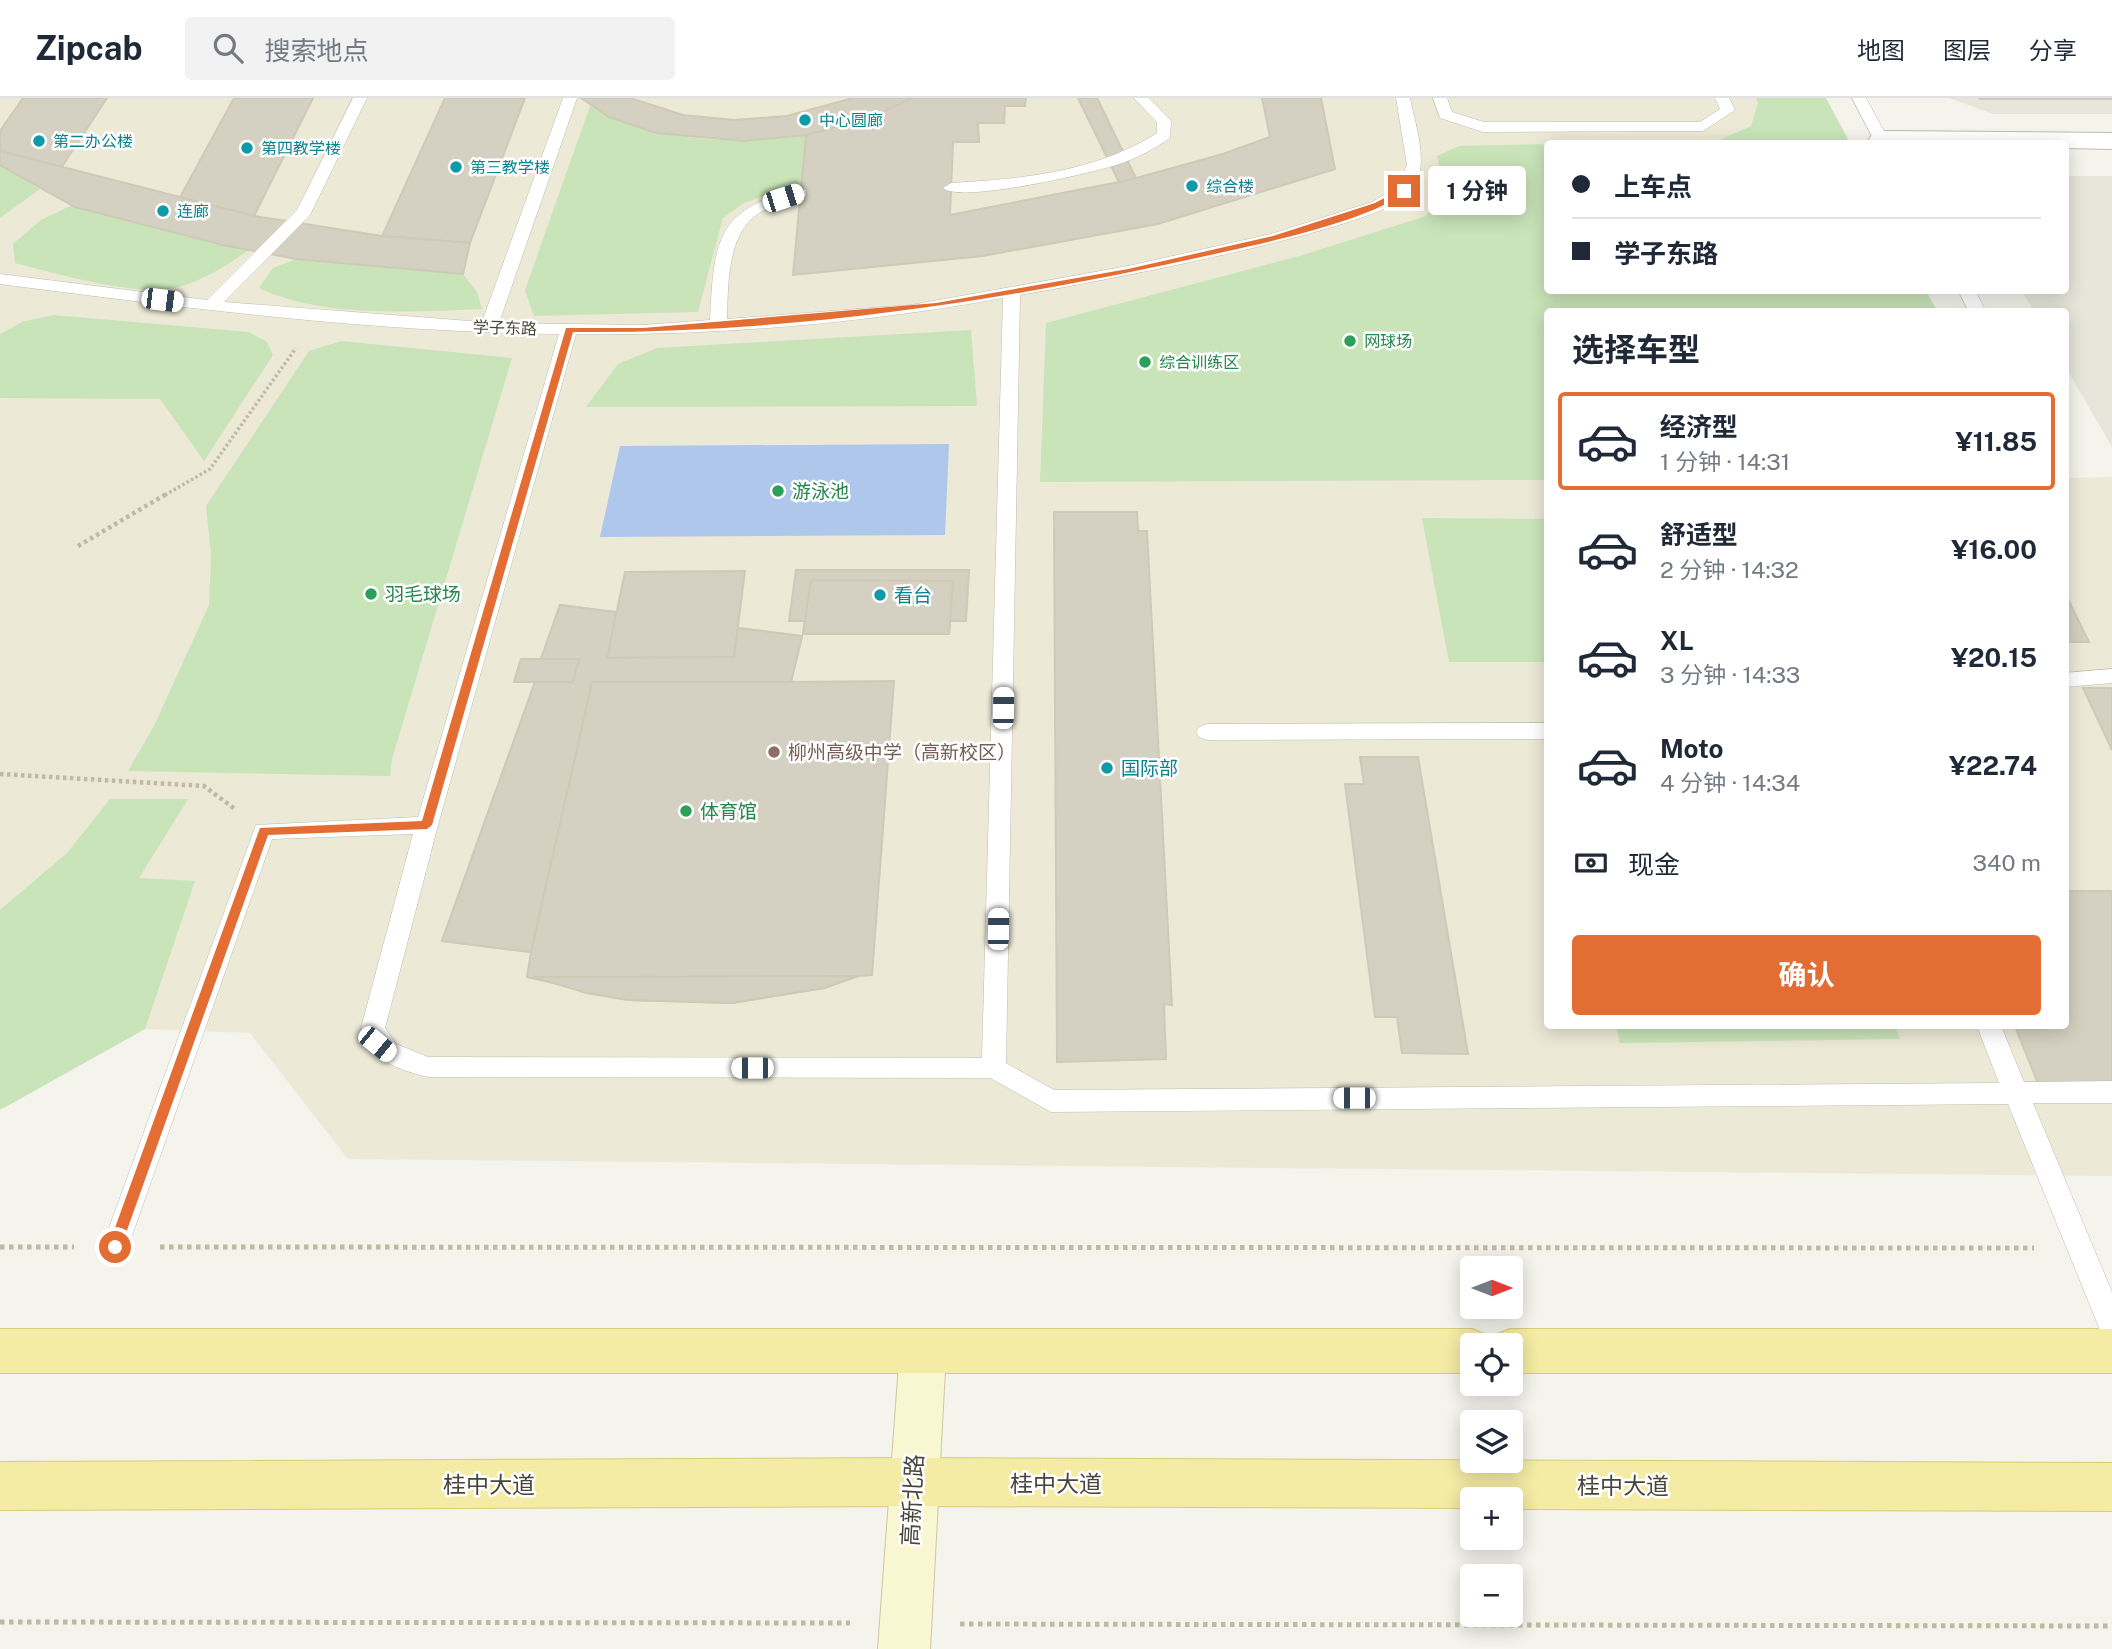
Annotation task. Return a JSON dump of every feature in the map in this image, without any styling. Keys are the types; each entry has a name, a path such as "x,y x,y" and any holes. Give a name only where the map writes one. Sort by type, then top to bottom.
{"main road":[{"path":"0,1351 1460,1351"},
{"path":"1523,1351 2112,1351"},
{"name":"桂中大道","path":"0,1486 913,1482 2112,1488"}],"street":[{"path":"2069,141 2112,141"},
{"name":"高新北路","path":"905,1636 923,1351"}],"lane":[{"path":"211,306 304,212 360,98"},
{"path":"489,328 570,98"},
{"path":"951,188 1022,183 1079,170 1146,149 1165,135 1164,121 1141,98"},
{"path":"1404,98 1429,127 1703,126 1728,110 1722,98"},
{"path":"1429,127 1440,98"},
{"path":"1858,98 1882,140"},
{"name":"学子东路","path":"0,279 320,317 489,328 643,330 911,310 1128,271 1275,238 1378,205 1404,191 1429,127"},
{"path":"718,325 725,255 736,223 752,209 800,193"},
{"path":"994,1068 1012,293"},
{"path":"569,330 427,825 373,1028 377,1044 396,1059 428,1067 994,1068 1051,1101 2112,1092"},
{"path":"2069,680 2112,676"},
{"path":"1208,732 1544,732"},
{"path":"115,1247 264,831 427,825"},
{"path":"1990,1029 2112,1325"}],"path":[{"path":"78,546 210,469 320,317"},
{"path":"0,774 204,786 264,831"},
{"path":"0,1247 2080,1248"},
{"path":"0,1622 905,1636 2112,1626"}],"shaded area":[{"name":"柳州高级中学（高新校区）","path":"0,98 1826,98 1848,140 1544,140 1544,294 1928,294 1935,308 1544,308 1544,1029 2069,1029 2069,478 2112,477 2112,1176 348,1159 250,1033 145,1029 0,1110"},
{"path":"1949,98 2112,98 2112,114 1993,114"},
{"path":"2069,176 2112,176 2112,447 2069,373 2069,308 2032,308 2024,294 2069,294"}],"green space":[{"path":"1756,98 1826,98 1848,140 1720,140 1751,126 1758,103"},
{"path":"590,106 642,128 695,138 750,140 806,135 801,183 744,203 723,218 698,312 534,316 525,290"},
{"path":"1544,144 1544,294 1928,294 1935,308 1544,308 1544,480 1040,482 1046,323 1303,255 1426,216 1443,185 1437,156 1459,146"},
{"path":"0,165 40,189 0,218"},
{"path":"70,206 249,250 219,270 196,281 161,290 107,285 15,263 13,244 41,220"},
{"path":"296,259 463,274 477,292 482,309 398,312 339,309 284,298 259,288 273,268"},
{"path":"53,315 249,332 267,342 273,355 204,461 160,399 0,398 0,334 22,322"},
{"path":"971,330 977,406 586,407 618,364 657,348"},
{"path":"341,341 512,358 392,759 390,776 128,771 154,726 209,605 211,555 206,506 309,351"},
{"path":"1422,518 1544,519 1544,662 1449,662"},
{"path":"110,799 188,799 139,878 195,881 145,1029 0,1110 0,910 67,853"},
{"path":"1617,1029 1896,1029 1900,1039 1620,1043"}],"water":[{"name":"游泳池","path":"949,444 945,535 600,537 620,446"}],"building":[{"name":"第二办公楼","path":"23,98 107,98 61,168 0,151 0,131"},
{"name":"第四教学楼","path":"234,98 313,98 254,216 179,199"},
{"name":"第三教学楼","path":"445,98 525,98 470,243 382,236"},
{"name":"中心圆廊","path":"581,98 630,98 683,115 734,120 787,116 853,98 912,98 869,119 839,129 744,141 656,133 609,117"},
{"name":"综合楼","path":"912,98 1026,98 1025,106 1005,106 1004,123 978,123 979,142 953,142 950,215 1129,180 1223,154 1270,137 1262,98 1321,98 1335,169 1158,224 983,256 793,275 806,135 869,119"},
{"path":"1078,98 1097,98 1136,178 1119,182"},
{"path":"1978,98 2112,98 2112,99 1981,99"},
{"name":"连廊","path":"0,151 254,216 382,236 470,243 463,274 296,259 223,245 75,207 0,165"},
{"name":"国际部","path":"1054,512 1137,512 1138,531 1147,531 1172,1005 1164,1004 1166,1059 1057,1062"},
{"name":"看台","path":"796,570 969,570 966,621 950,621 949,634 803,634 805,621 789,621"},
{"path":"745,571 734,657 607,658 625,572"},
{"name":"看台","path":"811,580 953,581 949,634 803,634"},
{"path":"2069,601 2089,642 2069,642"},
{"name":"体育馆","path":"560,605 616,612 607,658 734,657 738,628 802,636 791,682 894,681 872,975 858,976 824,988 732,1003 628,1000 527,977 531,952 442,941 535,682 514,682 521,659 541,659"},
{"path":"560,605 616,612 607,658 734,657 738,628 802,636 791,682 592,682 531,952 442,941 535,682 573,682 579,659 541,659"},
{"path":"521,659 579,659 573,682 514,682"},
{"path":"2083,688 2112,688 2112,750"},
{"path":"1360,757 1418,757 1468,1054 1402,1053 1397,1017 1375,1017 1345,784 1364,784"},
{"path":"2069,891 2112,891 2112,1086 2039,1086 2016,1029 2069,1029"},
{"path":"858,976 824,988 732,1003 628,1000 586,993 535,977"}],"place":[{"name":"中心圆廊","path":"805,120"},
{"name":"第二办公楼","path":"39,141"},
{"name":"第四教学楼","path":"247,148"},
{"name":"第三教学楼","path":"456,167"},
{"name":"综合楼","path":"1192,186"},
{"name":"连廊","path":"163,211"},
{"name":"网球场","path":"1350,341"},
{"name":"综合训练区","path":"1145,362"},
{"name":"游泳池","path":"778,491"},
{"name":"羽毛球场","path":"371,594"},
{"name":"看台","path":"880,595"},
{"name":"柳州高级中学（高新校区）","path":"774,752"},
{"name":"国际部","path":"1107,768"},
{"name":"体育馆","path":"686,811"}],"route":[{"path":"115,1247 264,831 427,825 569,330 643,330 936,306 1128,271 1275,238 1378,205 1404,191"}]}
